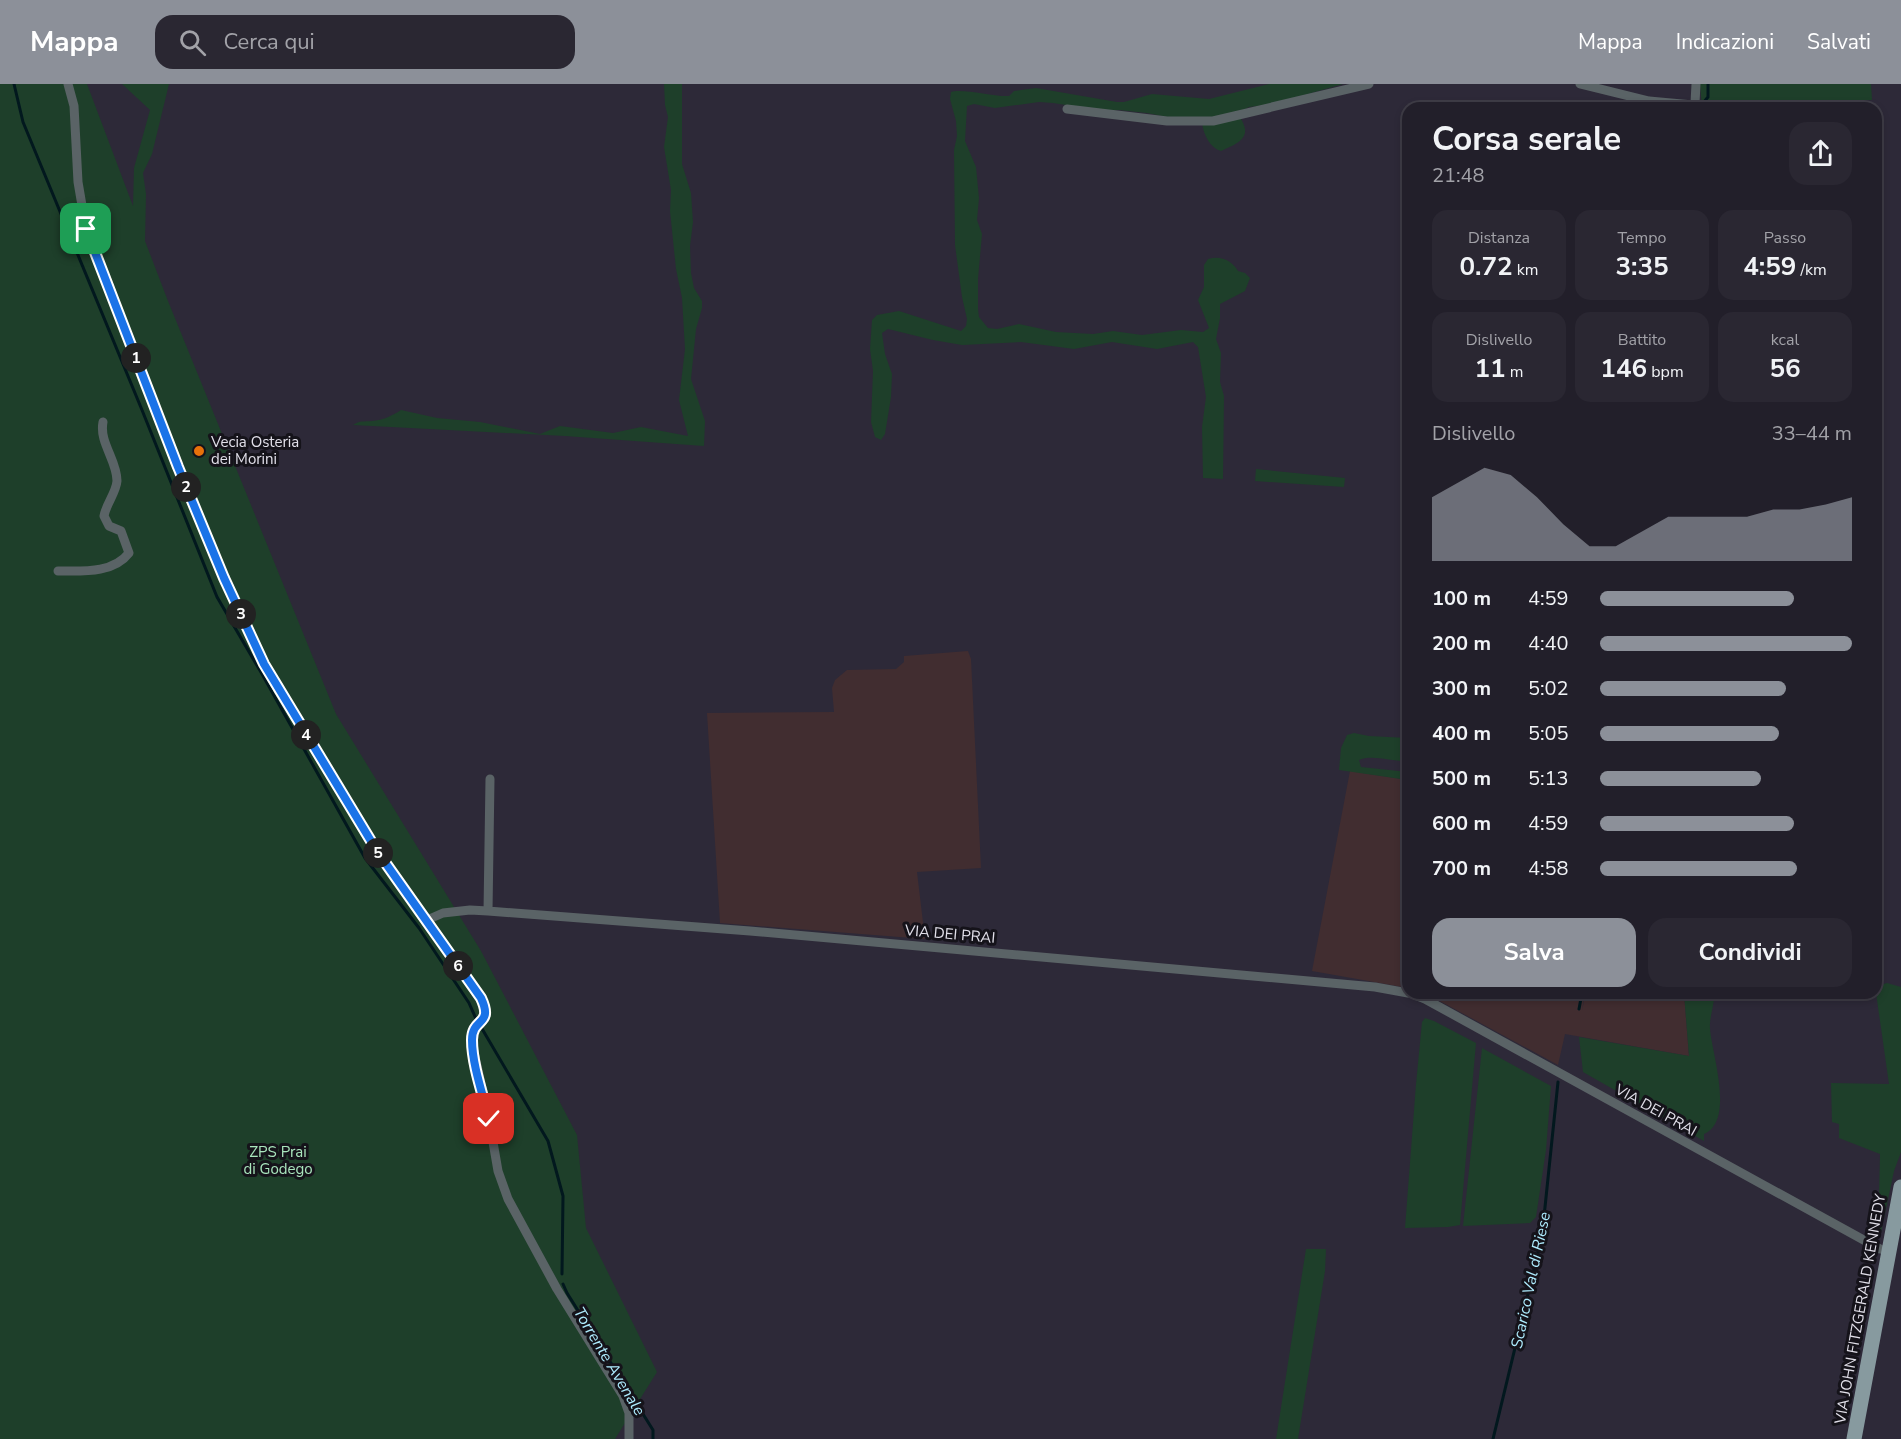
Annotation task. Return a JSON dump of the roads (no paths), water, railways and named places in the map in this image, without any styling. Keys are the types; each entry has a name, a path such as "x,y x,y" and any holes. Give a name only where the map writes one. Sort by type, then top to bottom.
{"main road":[{"name":"VIA JOHN FITZGERALD KENNEDY","path":"1854,1439 1901,1186"}],"street":[{"path":"68,84 75,116 78,182 86,229 224,578 264,664 377,851 481,998 485,1007 481,1022 472,1038 498,1171 508,1199 557,1289 623,1396 629,1413 629,1439"},
{"path":"1067,109 1167,121 1213,122 1370,84"},
{"path":"1580,84 1660,102"},
{"path":"1695,101 1696,84"},
{"path":"58,571 89,571 103,568 124,560 129,553 121,531 109,526 104,516 117,482 116,472 101,431 103,422"},
{"path":"488,911 490,779"},
{"name":"VIA DEI PRAI","path":"427,920 443,913 488,911 981,951 1375,987 1402,992"},
{"name":"VIA DEI PRAI","path":"1425,999 1880,1249 1888,1251"}],"waterway":[{"name":"Torrente Avenale","path":"14,84 23,122 217,597 365,858 419,928 469,1003 477,1021"},
{"name":"Scarico Val di Riese","path":"1704,102 1708,97 1708,84"},
{"name":"Scarico Val di Riese","path":"1579,1009 1581,999"},
{"name":"Torrente Avenale","path":"481,1027 548,1141 563,1196 562,1274"},
{"name":"Scarico Val di Riese","path":"1493,1439 1542,1236 1558,1082"},
{"name":"Torrente Avenale","path":"563,1284 653,1430 653,1439"}],"place":[{"name":"Vecia Osteria dei Morini","path":"199,451"}],"park label":[{"name":"ZPS Prai di Godego","path":"278,1160"}]}
